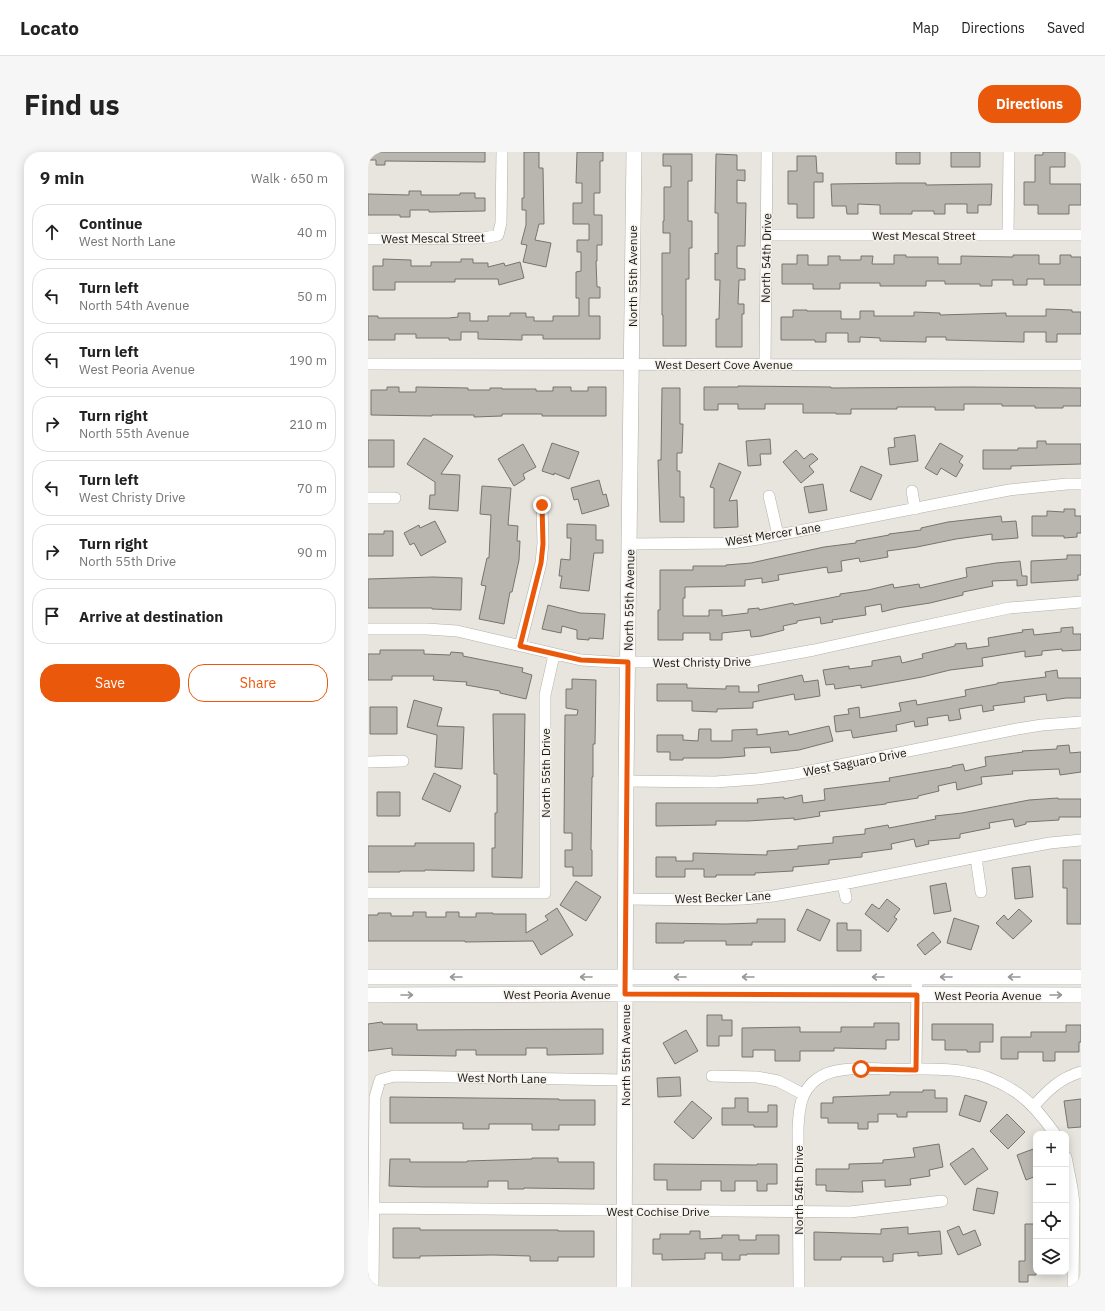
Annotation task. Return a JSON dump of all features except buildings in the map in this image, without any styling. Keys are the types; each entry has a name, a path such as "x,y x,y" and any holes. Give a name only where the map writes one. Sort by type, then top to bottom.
{"main road":[{"name":"North 55th Avenue","path":"624,1287 626,781 634,152"},
{"name":"West Peoria Avenue","path":"368,977 1081,977"},
{"name":"West Peoria Avenue","path":"368,995 1081,995"}],"street":[{"name":"West Mescal Street","path":"368,238 484,238 498,235 501,223 502,152"},
{"name":"North 54th Drive","path":"765,365 767,152"},
{"path":"1008,152 1008,234"},
{"name":"West Mescal Street","path":"766,234 1081,235"},
{"name":"West Desert Cove Avenue","path":"368,364 1081,365"},
{"name":"West Mercer Lane","path":"630,544 732,543 1009,490 1081,484"},
{"path":"912,491 915,508"},
{"path":"769,496 778,535"},
{"path":"368,498 395,498"},
{"path":"520,646 541,563 543,544 542,505"},
{"name":"West Christy Drive","path":"368,629 427,629 457,631 554,655 581,660 628,662 749,662 814,650 1009,608 1081,602"},
{"name":"North 55th Drive","path":"368,893 545,893 545,695 554,655"},
{"name":"West Saguaro Drive","path":"626,781 716,782 757,779 795,774 1017,729 1042,725 1081,722"},
{"path":"368,762 403,761"},
{"name":"West Becker Lane","path":"625,899 744,899 804,892 1050,843 1081,840"},
{"path":"976,858 981,892"},
{"path":"844,884 846,898"},
{"path":"916,1070 917,977"},
{"path":"712,1076 757,1077 778,1081 804,1094 815,1080 828,1073 843,1069 943,1070 966,1072 991,1080 1011,1089 1033,1107 1053,1131"},
{"path":"1033,1107 1060,1080 1081,1072"},
{"name":"West North Lane","path":"374,1208 375,1097 380,1080 394,1076 625,1080"},
{"name":"North 54th Drive","path":"799,1287 798,1128 800,1105 804,1094"},
{"path":"1068,1167 1077,1204 1073,1287"},
{"name":"West Cochise Drive","path":"374,1208 850,1212 942,1200"},
{"path":"373,1287 374,1208"}],"route":[{"path":"542,505 543,544 541,563 520,646 581,660 628,662 625,994 917,995 916,1070 861,1069"}]}
